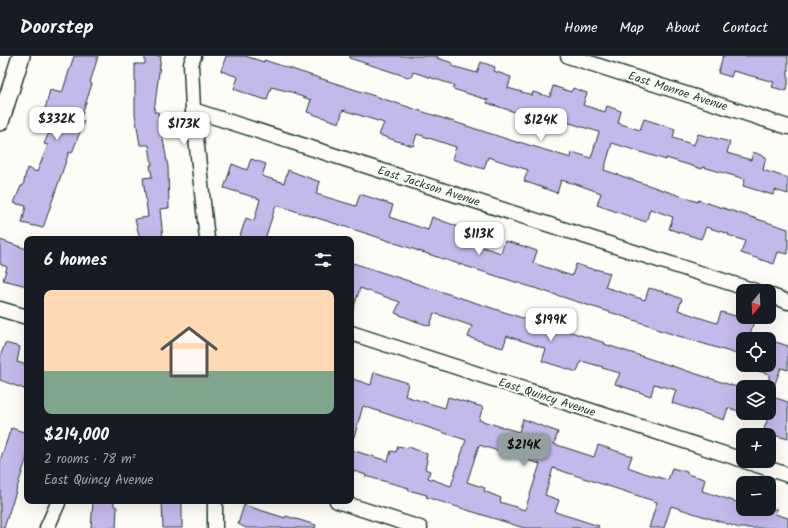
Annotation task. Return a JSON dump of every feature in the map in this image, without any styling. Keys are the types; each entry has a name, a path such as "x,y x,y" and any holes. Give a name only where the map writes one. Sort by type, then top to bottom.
{"street":[{"path":"0,122 21,56"},
{"path":"194,56 191,64 194,110 207,236"},
{"name":"East Monroe Avenue","path":"568,56 788,127"},
{"name":"East Jackson Avenue","path":"194,110 736,285"},
{"path":"776,298 788,302"},
{"path":"0,308 24,316"},
{"name":"East Quincy Avenue","path":"354,334 736,458"},
{"name":"East Quincy Avenue","path":"766,468 788,475"},
{"path":"47,528 58,504"},
{"path":"215,504 215,528"},
{"path":"346,504 420,528"}],"building":[{"path":"74,56 98,56 90,83 92,84 80,120 84,121 72,153 69,152 43,228 22,223 26,206 14,203 21,186 23,186 27,168 37,172 48,145 44,144 51,128 41,125 50,90 62,93"},
{"path":"145,56 161,56 154,112 158,112 168,167 169,208 160,209 163,236 139,236 135,219 148,217 143,178 152,177 149,145 140,145 135,114 135,64 145,64"},
{"path":"226,56 245,56 264,62 264,60 519,143 571,158 572,152 591,158 599,132 560,120 559,122 519,110 518,113 487,103 488,100 453,89 454,85 413,72 411,78 349,58 350,56 438,56 437,58 453,63 452,66 477,73 481,62 495,67 494,71 511,77 508,88 532,95 533,92 550,97 553,86 571,92 573,88 587,93 583,105 605,112 607,106 621,111 618,123 640,130 644,119 675,129 673,138 694,145 698,134 730,142 727,153 751,160 753,152 766,157 763,170 788,178 788,194 775,190 773,195 743,186 745,179 703,167 702,169 666,158 666,160 612,143 604,170 698,202 698,200 788,229 788,254 778,252 774,264 741,253 745,241 728,235 729,234 706,227 701,239 669,229 673,217 650,209 646,222 597,205 601,193 561,180 557,193 524,181 528,170 488,157 484,169 452,159 456,147 417,134 413,146 397,141 379,135 384,123 343,110 339,123 307,112 311,100 294,94 295,93 271,87 267,100 253,96 234,89 238,77 221,71"},
{"path":"723,56 788,56 788,85 786,91 772,87 774,82 733,71 731,77 718,73"},
{"path":"251,159 266,164 262,176 284,183 288,170 320,182 316,194 356,206 360,194 393,205 389,217 428,230 432,217 464,229 461,240 501,253 505,241 523,246 537,251 533,263 572,276 576,264 610,273 605,287 645,300 649,288 664,292 682,299 678,310 717,323 721,312 736,316 736,324 753,324 751,332 736,332 736,354 276,205 266,236 240,236 246,218 254,221 260,199 224,188 232,164 247,170"},
{"path":"0,240 24,248 24,285 3,280 7,267 0,264"},
{"path":"354,263 535,322 538,312 552,316 549,325 736,387 736,410 728,408 724,420 672,403 676,390 654,384 651,396 615,384 620,373 581,361 577,372 542,361 546,349 507,336 503,348 489,344 468,337 472,326 434,313 430,326 395,313 400,302 360,288 354,307"},
{"path":"776,342 788,346 788,370 781,368 776,381 769,380 769,374 762,372 776,372"},
{"path":"5,343 20,347 17,362 24,364 24,389 0,380 0,357"},
{"path":"374,372 408,383 405,396 445,408 448,397 483,407 479,420 519,432 523,419 558,432 554,444 594,457 598,445 632,456 628,467 644,473 668,480 672,468 687,472 687,474 705,479 702,491 736,502 736,516 776,516 776,514 788,518 788,528 740,528 671,506 664,528 649,528 657,502 553,468 545,495 559,500 555,512 599,526 598,528 524,528 426,497 427,495 408,490 409,488 365,476 366,475 354,471 354,451 388,461 391,451 396,452 398,446 409,447 427,454 425,469 430,471 428,478 451,486 466,440 363,406 354,437 354,379 371,385","holes":["479,445 540,464 525,510 500,502 501,498 484,491 485,488 467,482"]},
{"path":"776,398 788,402 788,439 776,436 776,428 764,428 767,420 776,420"},
{"path":"11,428 24,432 24,466 4,528 0,528 0,461"},
{"path":"93,504 114,504 114,506 117,507 116,528 91,528"},
{"path":"162,504 182,504 182,528 163,528"},
{"path":"244,505 285,518 286,516 316,525 315,528 246,528 238,524"}]}
